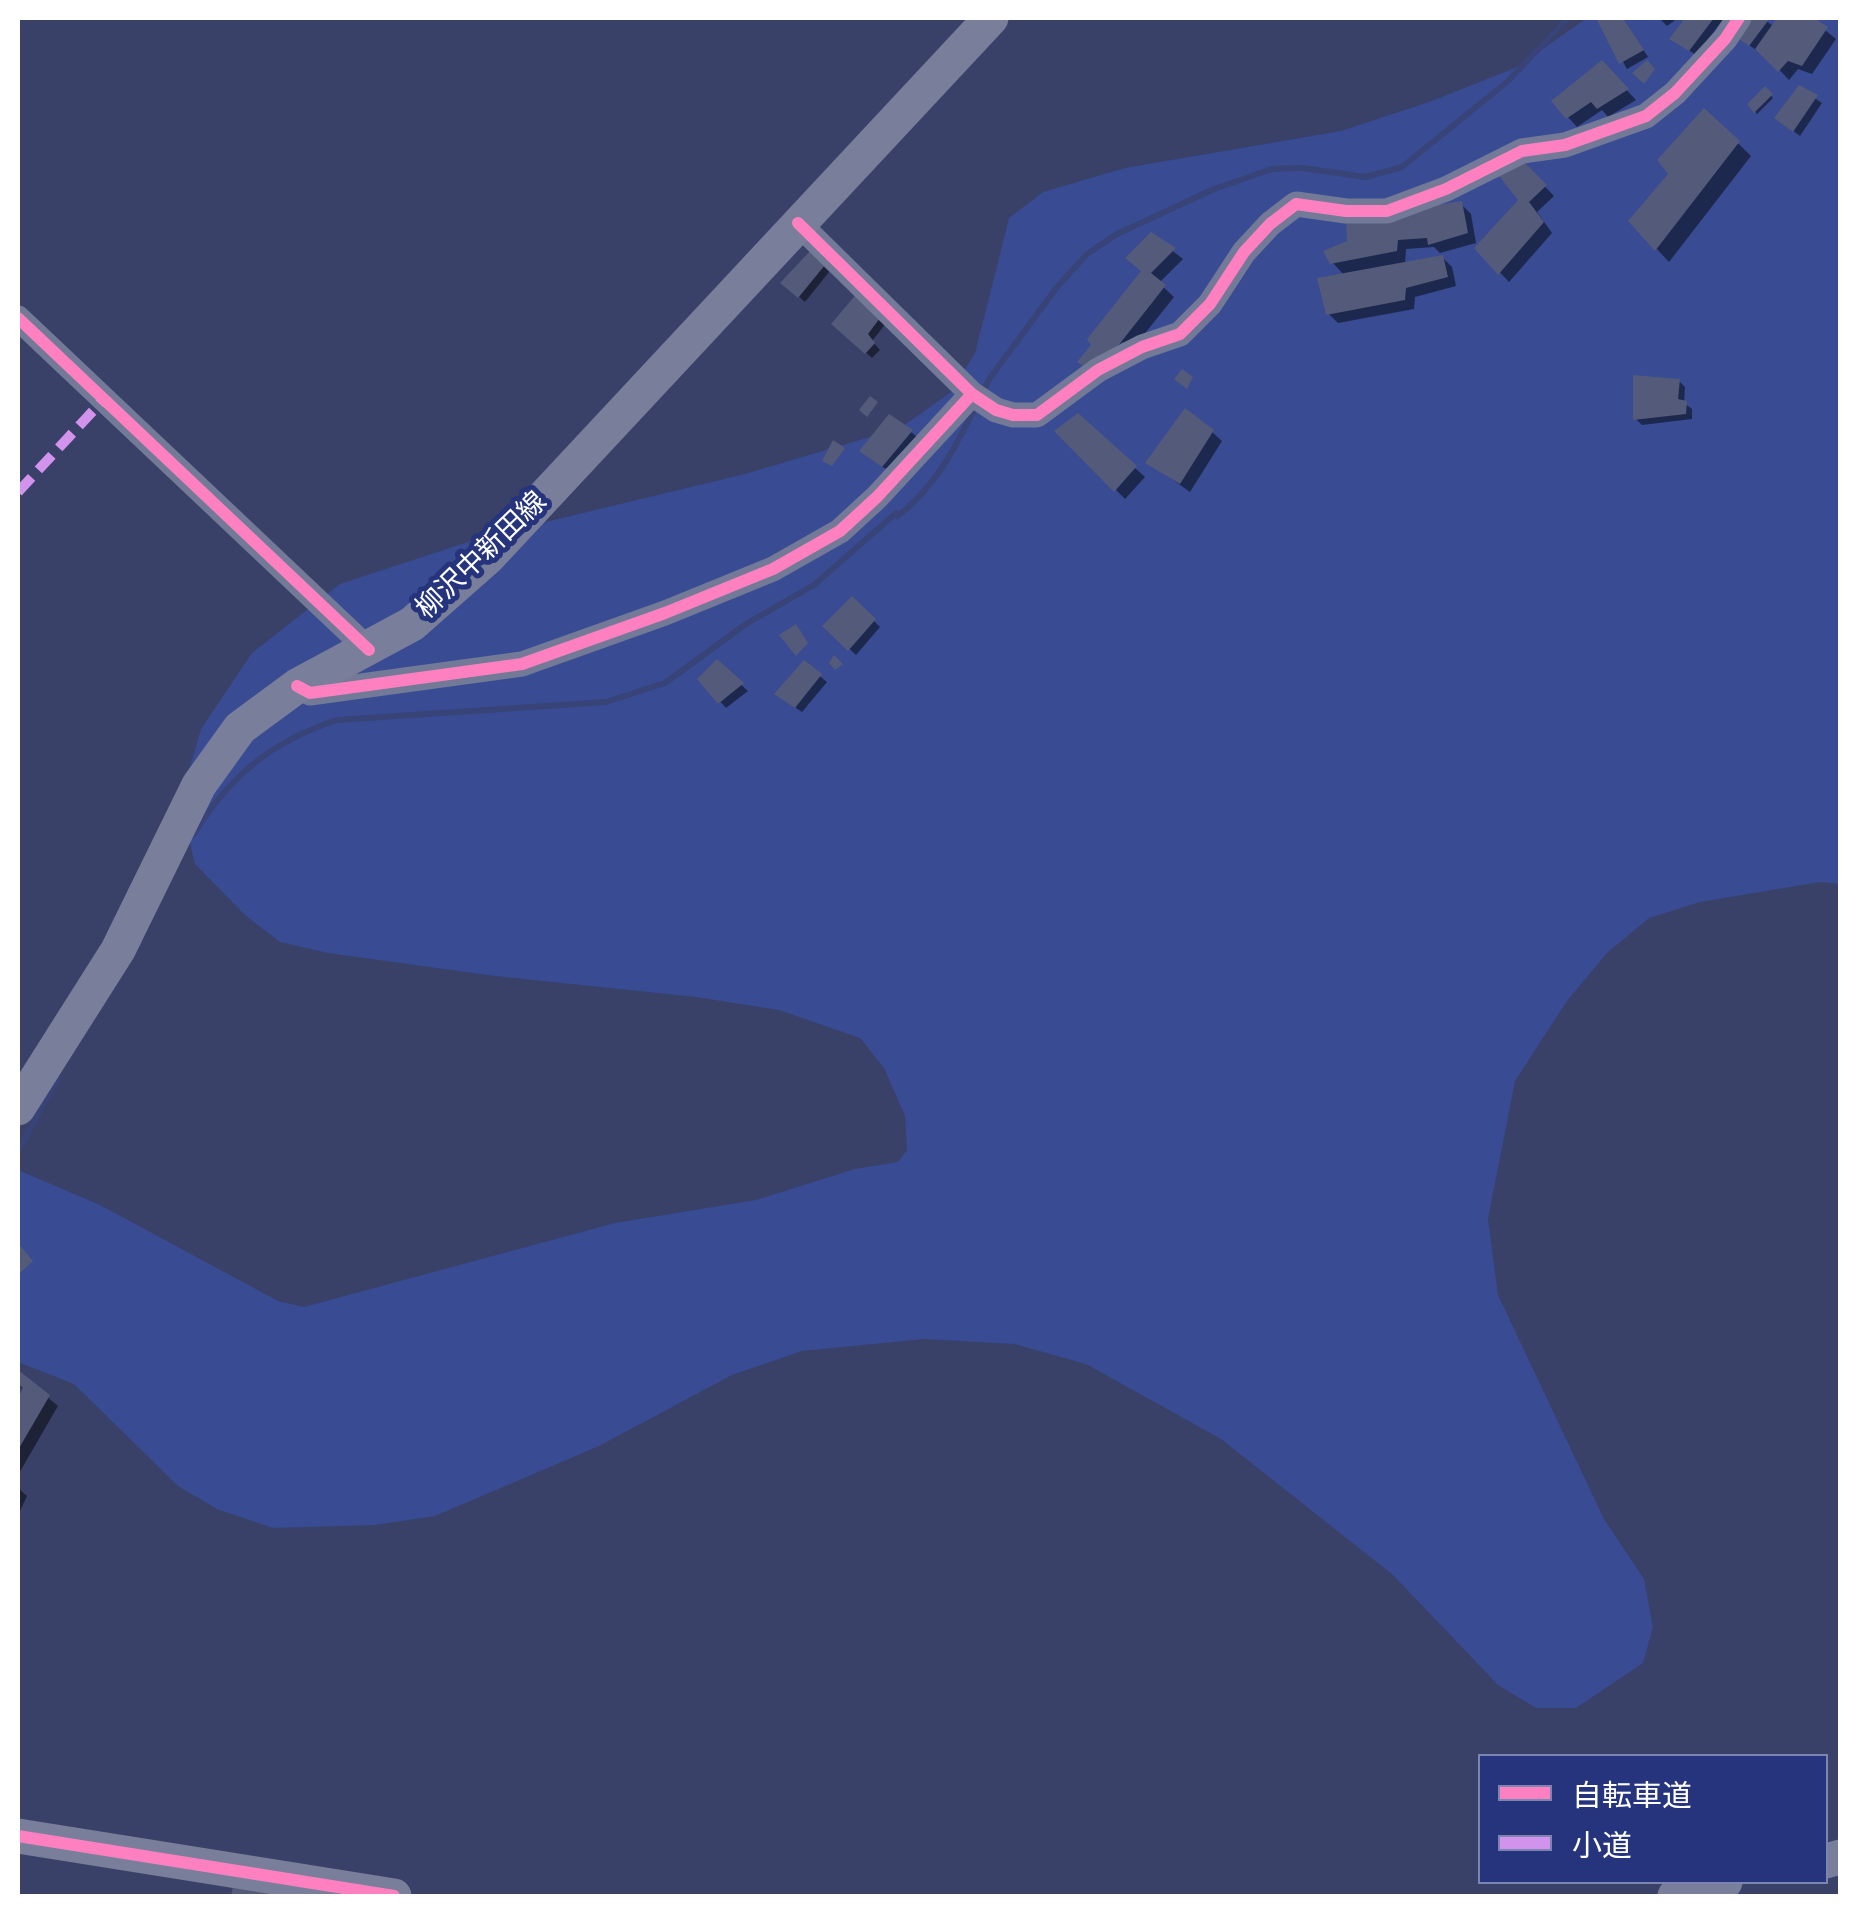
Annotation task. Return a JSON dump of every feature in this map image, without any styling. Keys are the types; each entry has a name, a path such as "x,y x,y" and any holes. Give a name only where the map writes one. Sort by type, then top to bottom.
{"main road":[{"name":"柳沢中新田線","path":"18,1108 118,950 199,785 240,728 298,686 412,624 488,557 991,18"},
{"path":"18,1836 394,1896"},
{"path":"1674,1896 1718,1884"}],"street":[{"path":"798,224 972,394 996,410 1013,415 1037,414 1120,358 1180,334 1210,304 1244,252 1296,204 1346,212 1387,211 1446,190 1522,151 1564,145 1646,116 1675,93 1725,39 1738,18"},
{"path":"18,318 368,650"},
{"path":"298,686 310,693 522,664 665,613 774,568 840,531 878,497 972,394"}],"shaded area":[{"path":"1587,18 1840,18 1840,884 1820,882 1700,902 1649,918 1607,953 1567,1001 1515,1081 1488,1219 1498,1295 1604,1519 1644,1579 1653,1627 1643,1663 1576,1708 1536,1708 1498,1685 1393,1575 1221,1439 1086,1364 1014,1344 924,1339 802,1351 732,1375 599,1446 435,1516 375,1525 273,1528 217,1509 178,1486 74,1384 18,1362 18,1170 100,1205 278,1301 304,1307 615,1223 756,1200 855,1169 898,1162 907,1150 905,1116 884,1068 860,1038 779,1010 696,997 495,976 328,953 280,942 246,916 195,864 180,801 201,729 252,653 340,584 483,537 745,474 900,428 951,392 975,353 1009,218 1043,192 1125,168 1341,131 1515,68"}],"building":[{"path":"1596,18 1623,18 1644,50 1619,64"},
{"path":"1685,18 1714,18 1689,51 1669,39"},
{"path":"1746,18 1770,18 1749,46 1733,35"},
{"path":"1777,18 1814,18 1828,27 1802,66 1788,61 1778,72 1755,49"},
{"path":"1602,60 1629,89 1597,109 1591,102 1566,119 1551,101"},
{"path":"1647,60 1655,69 1644,84 1632,73"},
{"path":"1799,85 1818,95 1793,132 1774,118"},
{"path":"1765,86 1773,94 1754,113 1747,104"},
{"path":"1704,108 1740,141 1655,251 1628,221 1668,174 1657,160"},
{"path":"1522,160 1547,185 1529,202 1544,222 1498,275 1474,248 1518,200 1499,176"},
{"path":"1462,201 1468,233 1428,245 1427,238 1398,240 1397,251 1330,264 1323,251 1347,241 1346,219"},
{"path":"1151,232 1176,248 1151,273 1166,285 1114,351 1088,369 1077,362 1091,345 1087,339 1141,271 1125,258"},
{"path":"811,250 825,265 798,298 780,283"},
{"path":"1443,255 1448,277 1406,288 1405,300 1326,315 1317,278"},
{"path":"859,291 883,314 868,334 875,343 865,354 831,324"},
{"path":"1182,369 1193,377 1187,389 1174,379"},
{"path":"1633,375 1680,379 1678,399 1687,401 1686,414 1633,420"},
{"path":"870,396 878,402 867,417 859,410"},
{"path":"1185,408 1214,430 1180,484 1145,463"},
{"path":"1078,413 1137,466 1114,492 1054,431"},
{"path":"889,414 913,430 882,467 859,451"},
{"path":"833,440 845,448 832,466 822,461"},
{"path":"852,596 876,619 848,651 822,626"},
{"path":"796,624 808,643 796,656 779,635"},
{"path":"834,655 843,664 835,670 829,663"},
{"path":"717,659 744,683 718,704 697,679"},
{"path":"804,660 822,674 795,708 774,694"},
{"path":"18,1243 33,1261 20,1273 18,1270"},
{"path":"18,1370 50,1395 18,1450 18,1398 23,1388 18,1384"},
{"path":"234,1881 283,1891 281,1896 231,1896"}],"waterway":[{"path":"981,395 1057,287 1087,254 1117,234 1214,189 1272,169 1302,168 1366,177 1402,167 1507,82 1568,18"},
{"path":"193,835 222,795 254,764 291,739 337,720 606,702 665,683 746,624 814,585 896,513 898,516 943,466 976,406"},
{"path":"18,1151 58,1078"}],"marked path":[{"path":"18,492 104,399"}],"cycle path":[{"path":"798,223 972,394 996,410 1037,415 1098,370 1142,347 1180,334 1210,304 1244,252 1296,204 1346,211 1387,211 1446,189 1522,151 1565,145 1646,116 1675,93 1739,18"},
{"path":"18,318 369,650"},
{"path":"297,686 310,693 522,664 773,569 840,531 877,497 972,394"},
{"path":"18,1836 394,1896"}]}
